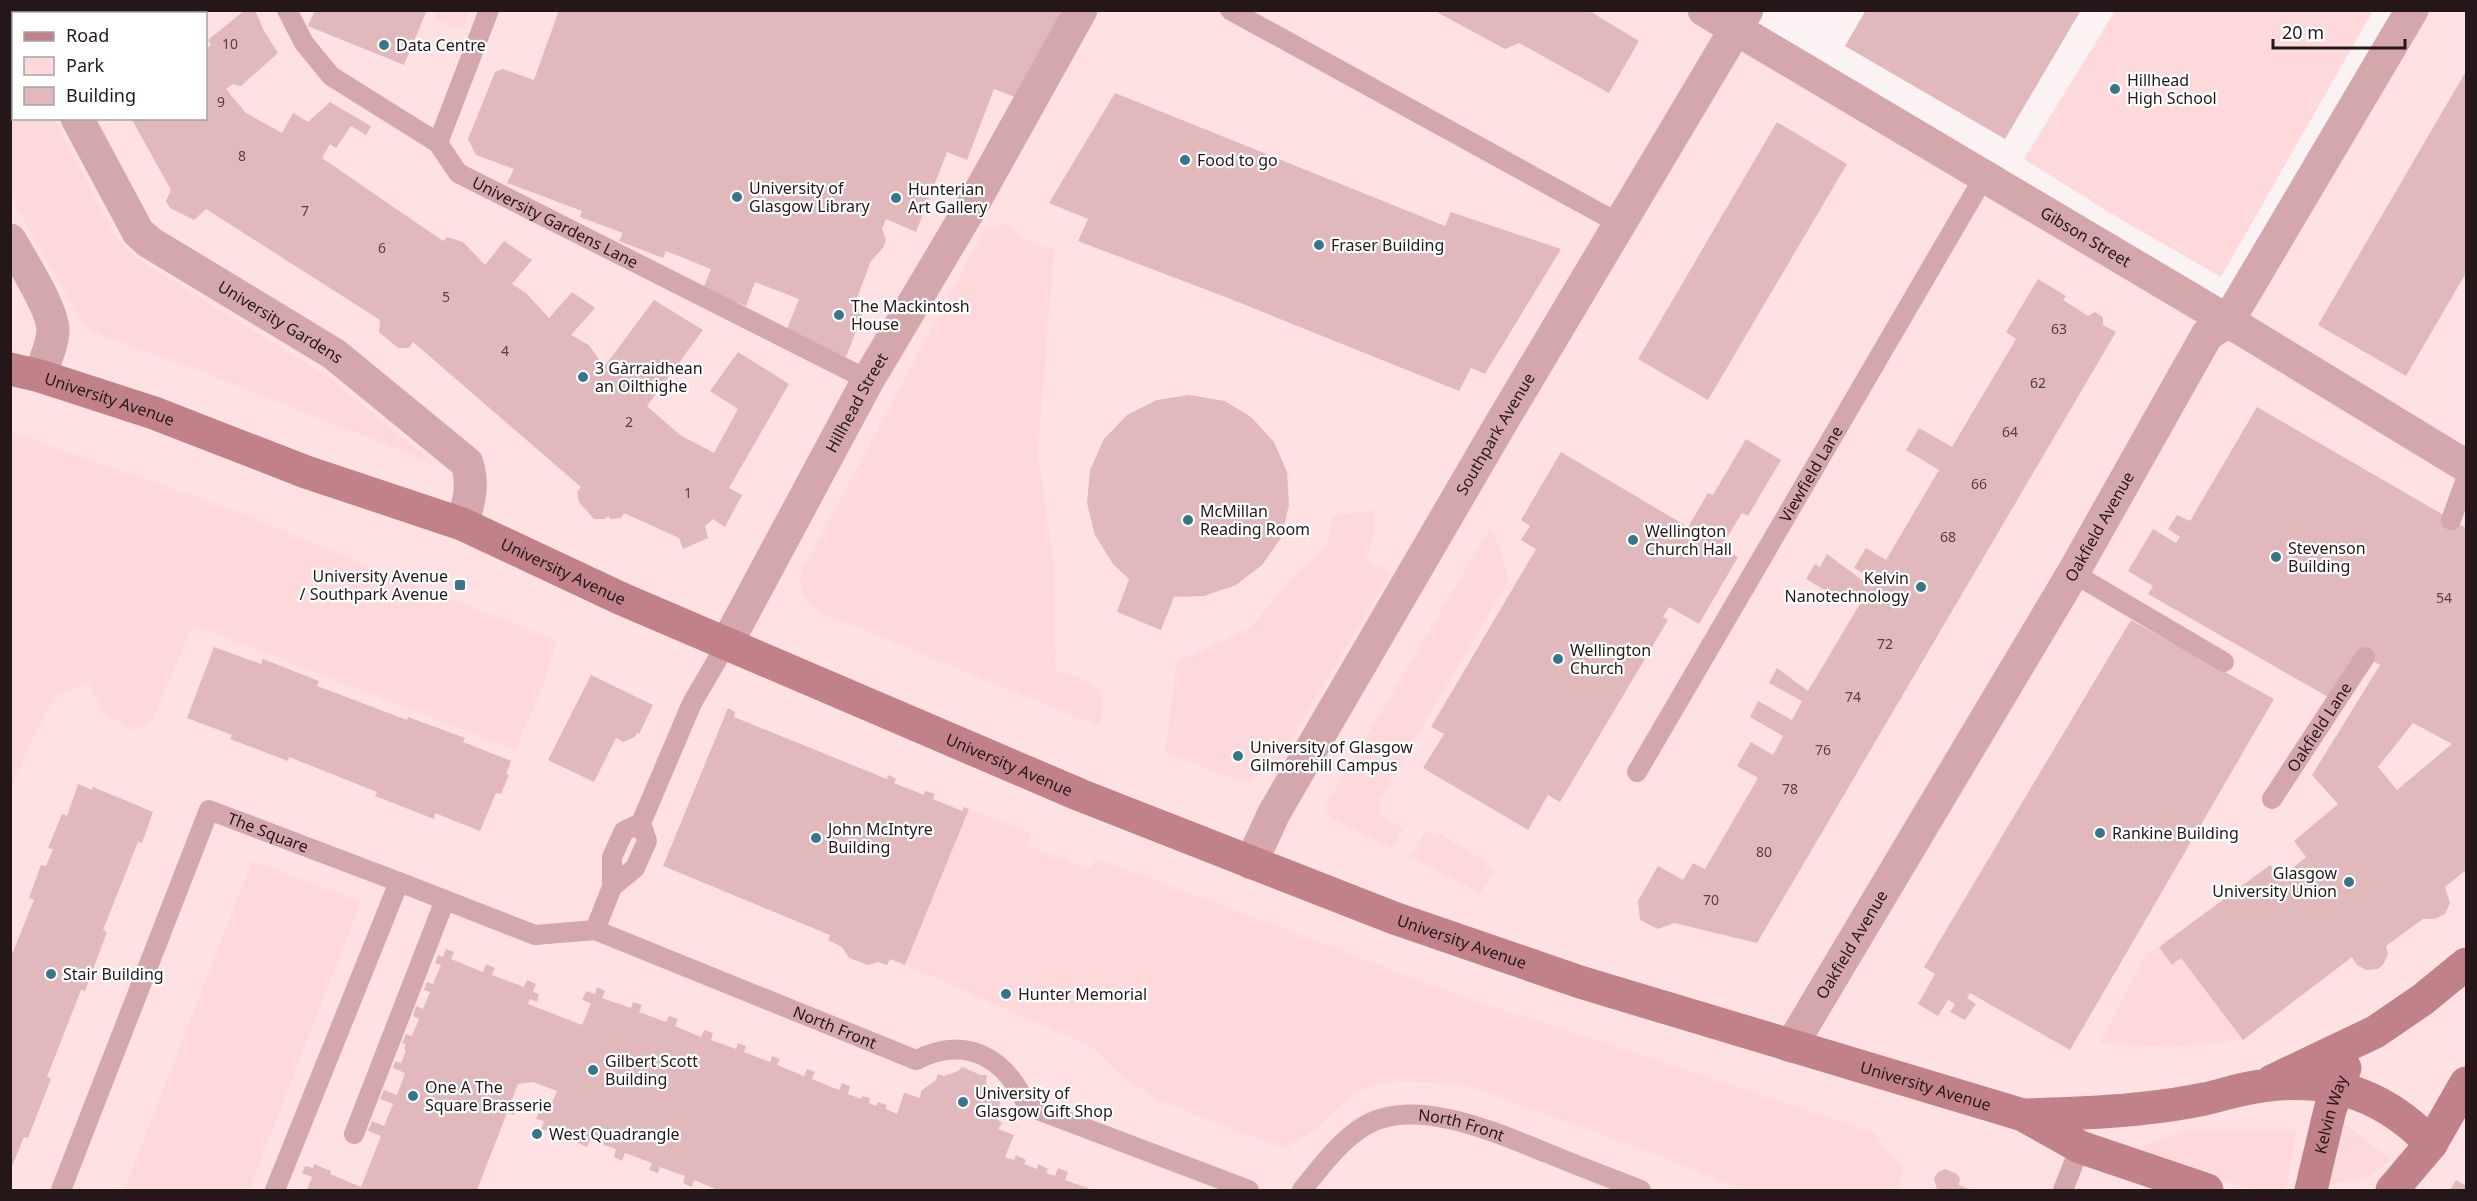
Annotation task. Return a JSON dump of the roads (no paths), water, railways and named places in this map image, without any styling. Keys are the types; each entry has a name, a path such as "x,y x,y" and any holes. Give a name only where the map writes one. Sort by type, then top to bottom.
{"street":[{"name":"Hillhead Street","path":"727,643 868,380 978,195 1081,10"},
{"name":"Gibson Street","path":"1704,10 1742,20 1984,177 2229,321 2466,466"},
{"name":"Oakfield Avenue","path":"1791,1046 2073,573 2207,335 2229,321 2412,10"},
{"name":"Southpark Avenue","path":"1251,863 1275,813 1497,430 1742,20"},
{"name":"University Gardens","path":"78,120 138,232 148,242 334,354 467,463 472,478 472,492 462,524"},
{"path":"10,240 42,297 52,322 53,331 26,373"},
{"name":"University Avenue","path":"26,373 154,413 306,472 462,524 622,599 1126,814 1394,918 1580,982 2023,1115 2080,1148 2207,1191"},
{"name":"University Avenue","path":"2262,1086 2375,1032 2422,1000 2466,964"},
{"name":"Kelvin Way","path":"2311,1191 2337,1087 2356,1041"},
{"path":"2392,1191 2431,1144 2466,1083"},
{"name":"University Avenue","path":"2023,1115 2144,1108 2202,1100 2262,1086 2302,1084 2337,1087 2360,1094 2388,1108 2431,1144"}],"lane":[{"name":"University Gardens Lane","path":"287,10 304,43 331,76 438,142 458,173 868,380"},
{"path":"438,142 489,10"},
{"path":"1230,10 1620,224"},
{"name":"Viewfield Lane","path":"1637,772 1984,177"},
{"path":"2451,520 2466,478"},
{"path":"2073,573 2224,662"},
{"path":"595,930 612,887 612,857 624,831 641,823 692,703 727,643"},
{"name":"Oakfield Lane","path":"2272,799 2366,657"},
{"name":"The Square","path":"61,1191 209,810 399,882"},
{"path":"275,1191 399,882"},
{"name":"North Front","path":"399,882 535,935 595,930 916,1060 928,1054 958,1048 979,1054 1008,1072 1027,1106 1249,1191"},
{"path":"354,1134 446,900"},
{"name":"North Front","path":"1302,1191 1330,1156 1367,1124 1394,1116 1428,1115 1468,1122 1641,1191"},
{"path":"2063,1191 2080,1148"}],"place":[{"name":"Data Centre","path":"384,45"},
{"name":"Hillhead High School","path":"2115,89"},
{"name":"Food to go","path":"1185,160"},
{"name":"University of Glasgow Library","path":"737,197"},
{"name":"Hunterian Art Gallery","path":"896,198"},
{"name":"Fraser Building","path":"1319,245"},
{"name":"The Mackintosh House","path":"839,315"},
{"name":"3 Gàrraidhean an Oilthighe","path":"583,377"},
{"name":"McMillan Reading Room","path":"1188,520"},
{"name":"Wellington Church Hall","path":"1633,540"},
{"name":"Stevenson Building","path":"2276,557"},
{"name":"University Avenue / Southpark Avenue","path":"460,585"},
{"name":"Kelvin Nanotechnology","path":"1921,587"},
{"name":"Wellington Church","path":"1558,659"},
{"name":"University of Glasgow Gilmorehill Campus","path":"1238,756"},
{"name":"Rankine Building","path":"2100,833"},
{"name":"John McIntyre Building","path":"816,838"},
{"name":"Glasgow University Union","path":"2349,882"},
{"name":"Stair Building","path":"51,974"},
{"name":"Hunter Memorial","path":"1006,994"},
{"name":"Gilbert Scott Building","path":"593,1070"},
{"name":"One A The Square Brasserie","path":"413,1096"},
{"name":"University of Glasgow Gift Shop","path":"963,1102"},
{"name":"West Quadrangle","path":"537,1134"}]}
